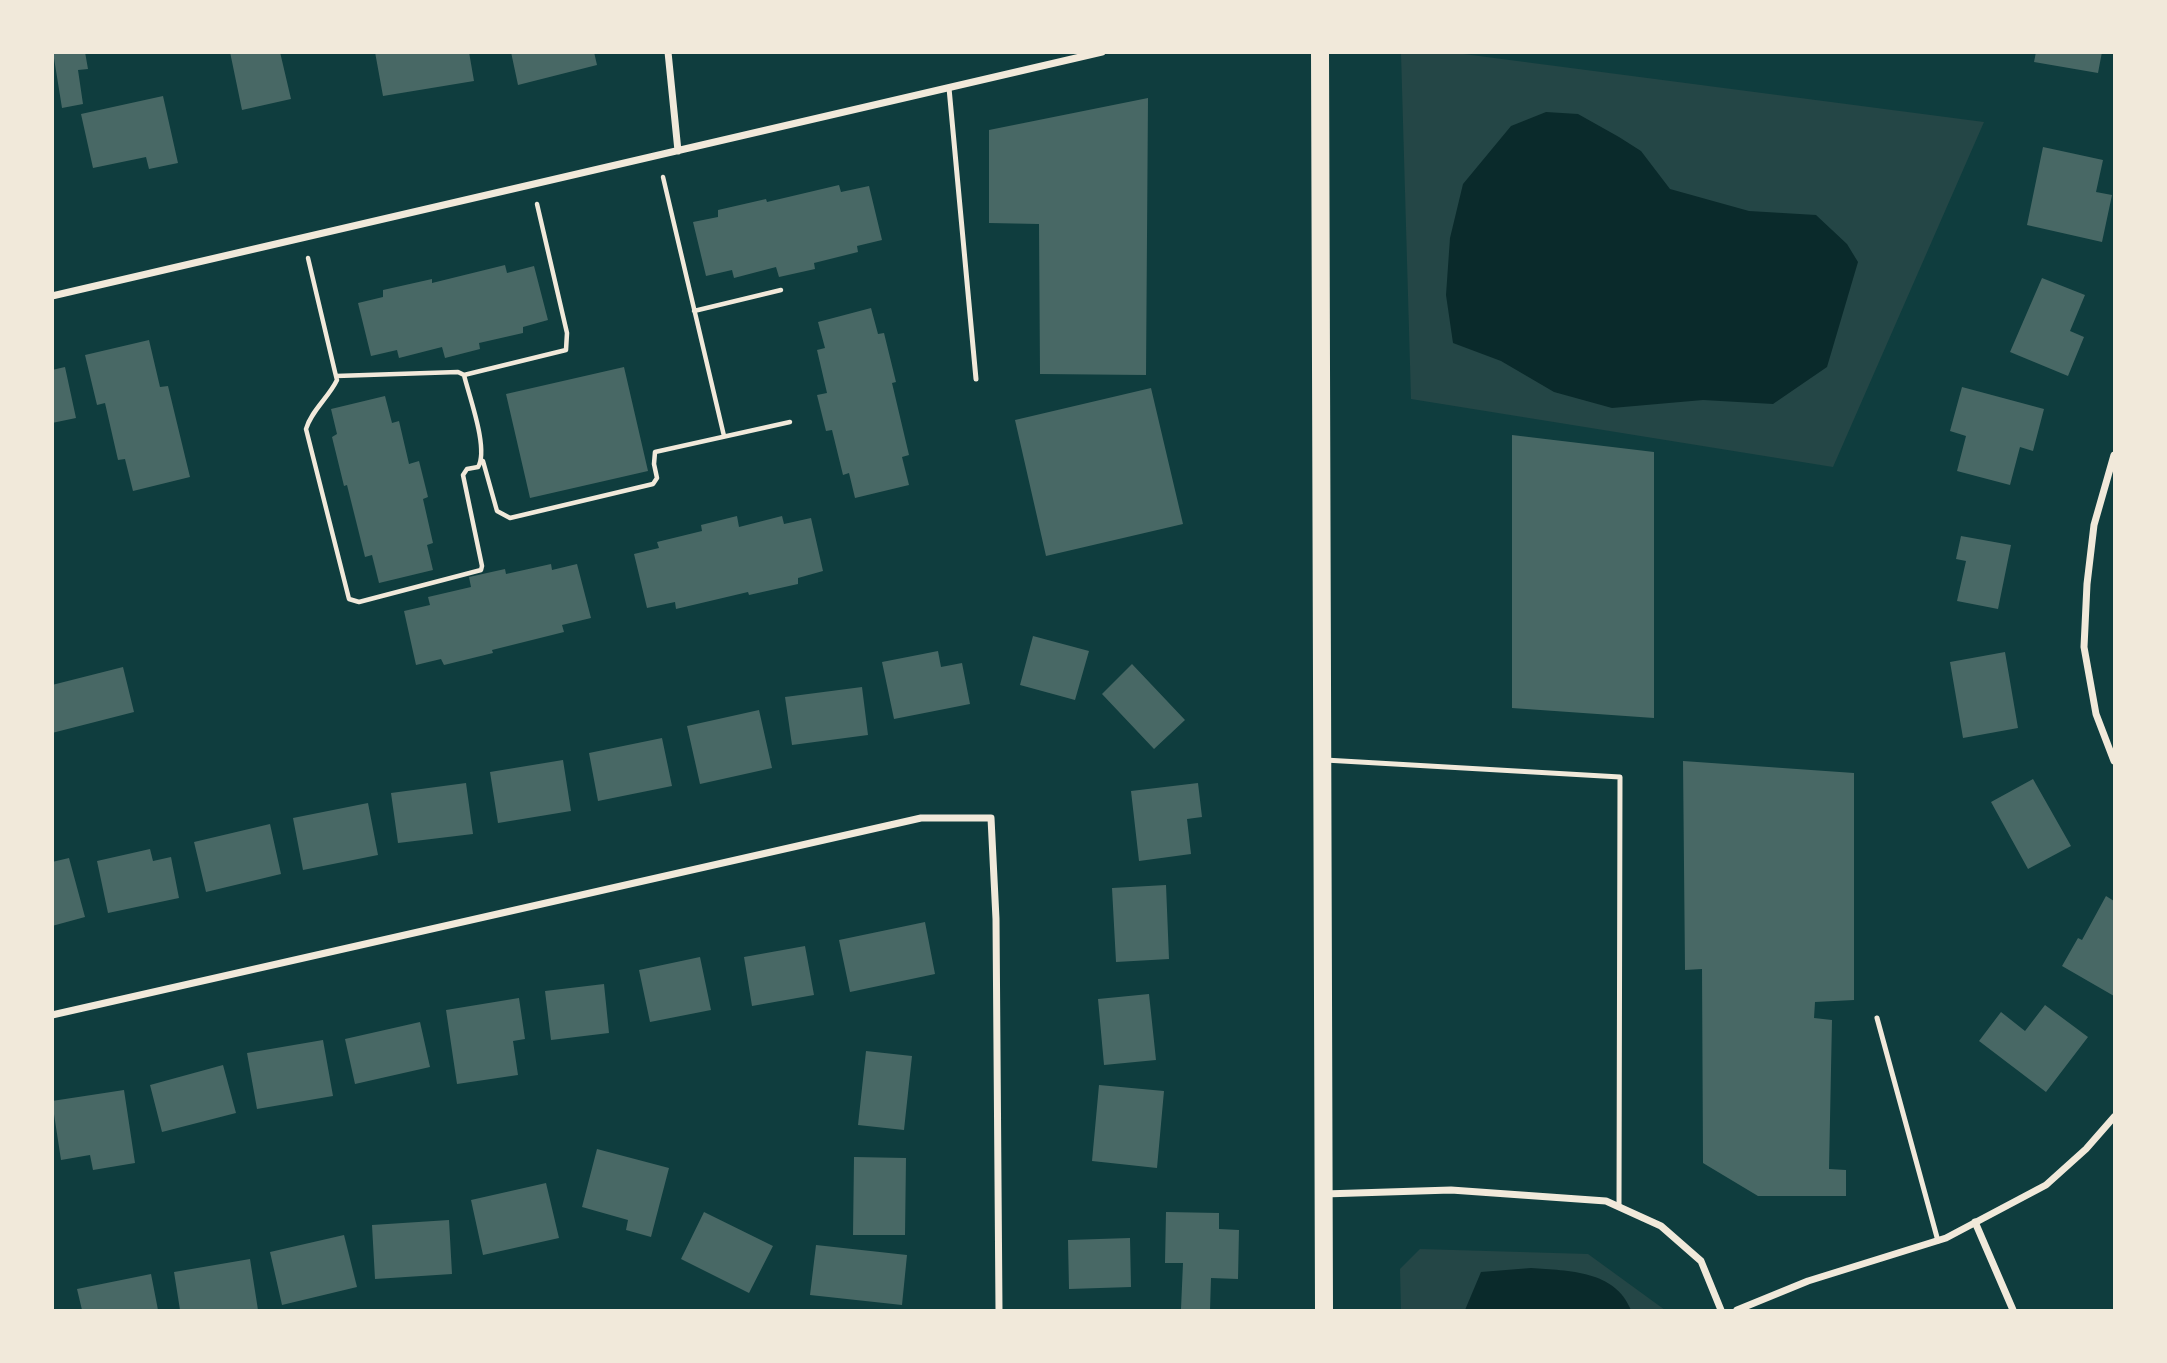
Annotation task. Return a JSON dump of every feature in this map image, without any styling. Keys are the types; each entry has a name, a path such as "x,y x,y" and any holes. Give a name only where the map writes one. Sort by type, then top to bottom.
{"main road":[{"path":"1320,52 1324,1311"}],"street":[{"path":"668,52 678,151"},
{"path":"52,296 1102,52"},
{"path":"2115,455 2094,525 2087,584 2084,647 2096,715 2115,761"},
{"path":"52,1015 921,818 991,818 996,919 999,1311"},
{"path":"1737,1311 1808,1281 1938,1241 2046,1185 2115,1118"},
{"path":"1324,1194 1451,1190 1606,1201 1661,1226 1701,1261 1721,1311"},
{"path":"1975,1222 2013,1311"}],"lane":[{"path":"949,88 976,379"},
{"path":"1322,759 1620,777 1619,1207"},
{"path":"1877,1018 1938,1241"}],"path":[{"path":"662,172 724,436"},
{"path":"336,376 458,372 464,375 566,350 566,332 536,202"},
{"path":"307,257 337,380 308,421 306,429 349,599 359,602 481,570 463,475 467,469 478,467 482,460"},
{"path":"694,311 781,290"},
{"path":"464,375 481,444 482,460 497,511 510,518 653,484 657,478 655,452 790,422"}],"shaded area":[{"path":"1401,53 1456,53 1984,122 1833,467 1411,399"},
{"path":"1546,112 1578,114 1619,137 1641,151 1670,189 1749,211 1816,215 1847,244 1858,262 1827,367 1773,404 1703,400 1612,408 1554,392 1501,361 1453,343 1446,295 1450,238 1463,184 1511,126"},
{"path":"1420,1249 1588,1254 1665,1310 1401,1310 1400,1269"},
{"path":"1531,1268 1575,1272 1602,1280 1624,1297 1631,1310 1465,1310 1481,1272"}],"building":[{"path":"53,52 85,52 88,69 78,70 83,104 62,108"},
{"path":"230,52 280,52 291,99 242,110"},
{"path":"375,52 469,52 474,81 383,96"},
{"path":"511,52 594,52 597,65 518,85"},
{"path":"2036,52 2102,52 2098,73 2034,62"},
{"path":"163,96 178,163 149,169 146,157 93,168 81,114"},
{"path":"1148,98 1146,375 1040,374 1039,224 989,223 989,130"},
{"path":"2043,147 2103,160 2096,192 2112,195 2102,242 2027,225"},
{"path":"839,185 841,192 869,186 882,240 857,246 858,252 814,263 815,269 779,277 776,267 734,278 732,270 706,276 693,222 718,217 718,210"},
{"path":"505,265 507,273 534,266 548,320 523,327 523,333 479,343 480,349 445,358 442,347 399,358 397,350 371,356 358,303 383,297 383,290 432,279 432,283"},
{"path":"2042,278 2085,295 2070,331 2084,337 2068,376 2010,352"},
{"path":"871,308 878,334 884,333 896,382 892,383 909,455 902,457 909,485 855,498 849,473 843,475 832,430 826,431 817,395 827,393 817,350 825,348 818,322"},
{"path":"149,340 160,387 168,386 190,477 133,491 125,459 118,460 105,403 97,405 85,355"},
{"path":"65,367 76,418 52,423 52,370"},
{"path":"624,367 648,471 530,498 506,394"},
{"path":"1962,387 2044,409 2033,451 2020,447 2010,485 1957,471 1966,436 1950,431"},
{"path":"1151,388 1183,524 1046,556 1015,420"},
{"path":"385,396 392,423 399,421 409,464 419,461 428,497 423,499 433,543 427,545 433,570 379,583 372,555 365,557 347,485 344,486 332,437 337,434 331,409"},
{"path":"1512,435 1654,452 1654,718 1512,708"},
{"path":"737,516 739,527 782,516 784,524 811,518 823,571 798,578 798,584 749,595 748,592 676,609 675,602 647,608 634,554 659,548 657,542 702,531 701,525"},
{"path":"1961,536 2011,545 1998,609 1957,601 1966,561 1956,559"},
{"path":"551,564 552,570 577,564 591,618 562,625 564,632 492,650 493,653 444,665 441,659 416,665 404,611 430,605 428,597 471,587 469,577 505,569 506,574"},
{"path":"1033,636 1089,651 1075,700 1020,685"},
{"path":"938,651 941,667 962,663 970,704 894,719 882,662"},
{"path":"2005,652 2018,728 1963,738 1950,662"},
{"path":"1132,664 1185,720 1154,749 1102,694"},
{"path":"123,667 134,712 52,733 52,685"},
{"path":"862,687 868,735 792,745 785,697"},
{"path":"759,710 772,768 700,784 687,726"},
{"path":"662,738 672,786 598,801 589,753"},
{"path":"563,760 571,811 498,823 490,772"},
{"path":"1683,761 1854,773 1854,1000 1815,1002 1814,1018 1832,1020 1829,1169 1846,1170 1846,1196 1758,1196 1703,1163 1702,969 1685,970"},
{"path":"2033,779 2071,846 2028,869 1991,802"},
{"path":"466,783 473,834 398,843 391,793"},
{"path":"1198,783 1202,817 1187,819 1191,854 1139,861 1131,791"},
{"path":"368,803 378,855 303,870 293,818"},
{"path":"270,824 281,874 206,892 194,842"},
{"path":"150,849 153,861 171,857 179,898 108,913 97,861"},
{"path":"69,858 85,917 52,926 52,862"},
{"path":"1166,885 1169,959 1116,962 1112,888"},
{"path":"2106,896 2114,901 2114,996 2062,966 2078,938 2082,940"},
{"path":"925,922 935,974 850,992 839,940"},
{"path":"805,946 814,995 752,1006 744,957"},
{"path":"700,957 711,1010 650,1022 639,970"},
{"path":"604,984 609,1033 551,1040 545,991"},
{"path":"1149,994 1156,1060 1104,1065 1098,999"},
{"path":"519,998 525,1039 513,1041 518,1075 457,1084 446,1010"},
{"path":"2045,1005 2088,1037 2046,1092 1979,1041 2001,1012 2025,1031"},
{"path":"420,1022 430,1067 355,1084 345,1039"},
{"path":"323,1040 333,1096 257,1109 247,1053"},
{"path":"866,1051 912,1056 904,1130 858,1125"},
{"path":"223,1065 236,1113 162,1132 150,1085"},
{"path":"1099,1085 1164,1091 1157,1168 1092,1161"},
{"path":"124,1090 135,1163 93,1170 90,1155 61,1160 52,1101"},
{"path":"597,1149 669,1168 651,1237 626,1230 628,1220 582,1207"},
{"path":"854,1157 906,1158 905,1235 853,1235"},
{"path":"546,1183 559,1238 483,1255 471,1200"},
{"path":"704,1212 773,1246 749,1293 681,1259"},
{"path":"1166,1212 1219,1213 1219,1229 1239,1230 1238,1279 1211,1278 1210,1310 1181,1309 1183,1263 1165,1263"},
{"path":"449,1220 452,1274 375,1279 372,1225"},
{"path":"344,1235 357,1287 282,1305 270,1252"},
{"path":"1130,1238 1131,1287 1069,1289 1068,1240"},
{"path":"816,1245 907,1255 902,1305 810,1295"},
{"path":"250,1259 258,1310 180,1310 174,1272"},
{"path":"151,1274 158,1310 82,1310 77,1289"}]}
